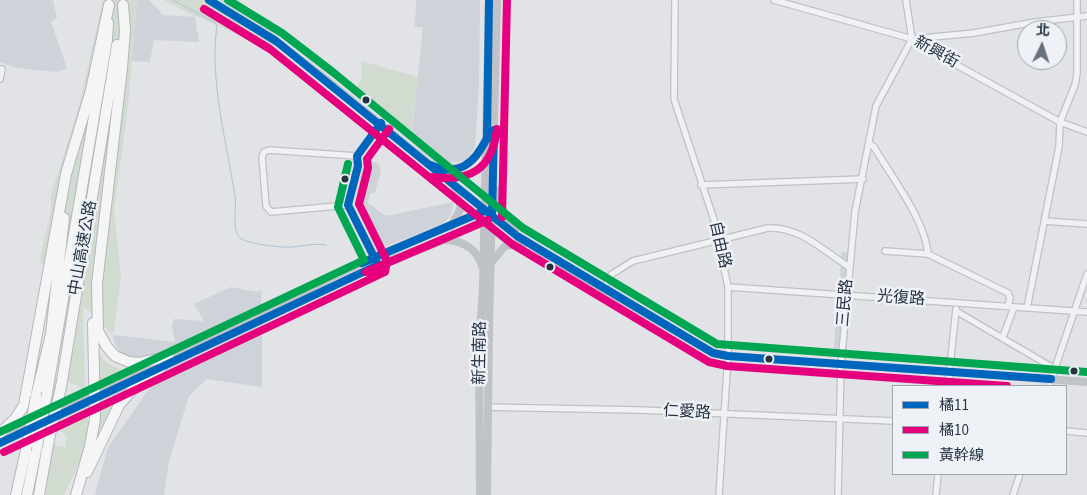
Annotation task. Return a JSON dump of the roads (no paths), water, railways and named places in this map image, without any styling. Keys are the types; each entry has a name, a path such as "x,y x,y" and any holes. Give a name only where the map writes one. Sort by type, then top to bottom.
{"highway":[{"path":"0,433 15,420 24,405 66,174 90,90 109,3"},
{"name":"中山高速公路","path":"27,495 47,393 107,40 109,3"},
{"path":"76,495 93,434 93,323 122,68 125,30 124,3"},
{"name":"中山高速公路","path":"39,495 60,387 124,3"},
{"path":"16,495 51,334 58,279 66,174"},
{"path":"97,284 98,331 107,347 115,356 140,363 168,357"},
{"path":"76,495 119,405 134,389 162,368"}],"main road":[{"path":"0,443 168,357 374,257 448,228 484,211 381,124 276,41 209,0"},
{"name":"新生南路","path":"480,495 488,219 484,211 489,0"},
{"path":"488,219 494,181 497,0"},
{"path":"432,167 445,169 468,166 481,151 487,138"},
{"path":"494,181 502,209 517,236"},
{"path":"448,228 455,220 461,208 459,196 453,185"},
{"path":"488,219 713,353 728,356 950,371 1050,383 1087,382"},
{"path":"0,433 162,368 378,266 444,240 488,219"},
{"path":"444,240 458,240 473,250 487,267 505,246 528,243"},
{"name":"新生南路","path":"484,407 488,495"}],"street":[{"name":"自由路","path":"675,0 674,98 720,242 728,287 728,356 719,495"},
{"name":"新興街","path":"774,0 912,39 914,42 1060,122 1087,132"},
{"path":"906,0 912,39 974,33 1087,16"},
{"path":"1027,308 1060,147 1060,122 1075,85 1077,73 1077,0"},
{"name":"三民路","path":"838,495 841,364 855,212 876,106 912,39"},
{"path":"0,69 2,69 0,79"},
{"path":"378,266 348,205 358,166 357,156 381,124"},
{"path":"870,143 916,218 927,243 928,254"},
{"path":"348,205 271,212 266,206 262,157 264,152 269,150 357,156"},
{"path":"701,185 863,179"},
{"path":"1044,221 1087,224"},
{"path":"603,289 612,274 633,261 720,242 768,228 788,229 803,236 849,267"},
{"path":"884,251 928,254 1008,293 1011,306 1003,337"},
{"path":"1050,383 1087,274"},
{"name":"光復路","path":"728,287 1087,312"},
{"path":"948,385 956,303"},
{"path":"956,311 1055,368"},
{"name":"仁愛路","path":"484,407 639,410 892,421"},
{"path":"1067,431 1087,433"},
{"path":"936,495 938,475"},
{"path":"1013,495 1020,475"}],"waterway":[{"path":"173,0 214,22 217,26 215,46 217,89 235,197 235,225 237,234 244,240 273,246 326,245"}]}
